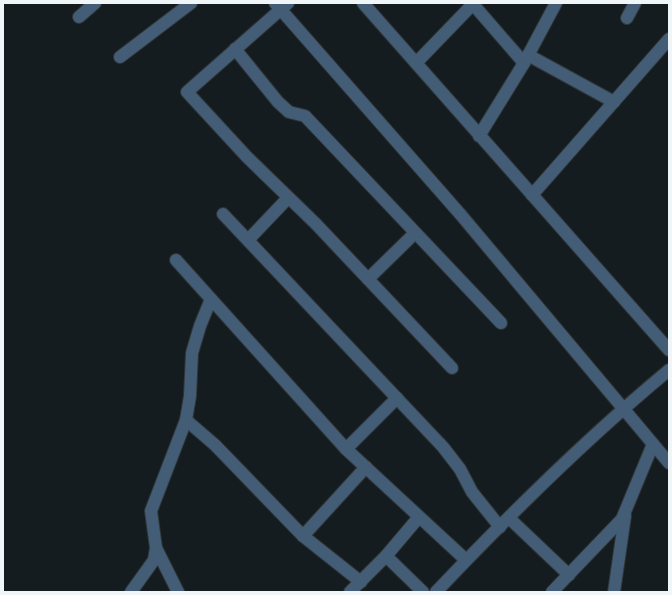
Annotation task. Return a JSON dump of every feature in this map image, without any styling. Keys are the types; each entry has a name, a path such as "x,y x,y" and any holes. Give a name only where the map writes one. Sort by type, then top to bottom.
{"street":[{"path":"79,17 95,3"},
{"path":"120,57 191,3"},
{"path":"363,3 669,350"},
{"path":"479,136 526,59 556,3"},
{"path":"626,18 635,3"},
{"path":"416,63 472,4 526,59 614,102"},
{"path":"452,368 368,279 247,157 187,92 235,50 282,5 669,463"},
{"path":"532,195 669,39"},
{"path":"235,50 278,102 289,112 304,116 501,323"},
{"path":"248,240 288,198"},
{"path":"223,214 443,447 460,469 472,492 505,522 569,575"},
{"path":"368,279 415,233"},
{"path":"176,260 346,449 466,560"},
{"path":"131,592 154,560 156,548 151,511 186,420 190,396 192,353 200,326 211,299"},
{"path":"436,592 466,560 622,408 669,370"},
{"path":"346,449 397,398"},
{"path":"186,420 216,445 303,536 361,582"},
{"path":"552,592 617,526 626,511 653,444"},
{"path":"303,536 366,467"},
{"path":"614,592 626,511"},
{"path":"350,592 386,556 419,517"},
{"path":"156,548 178,592"},
{"path":"386,556 423,592"}]}
